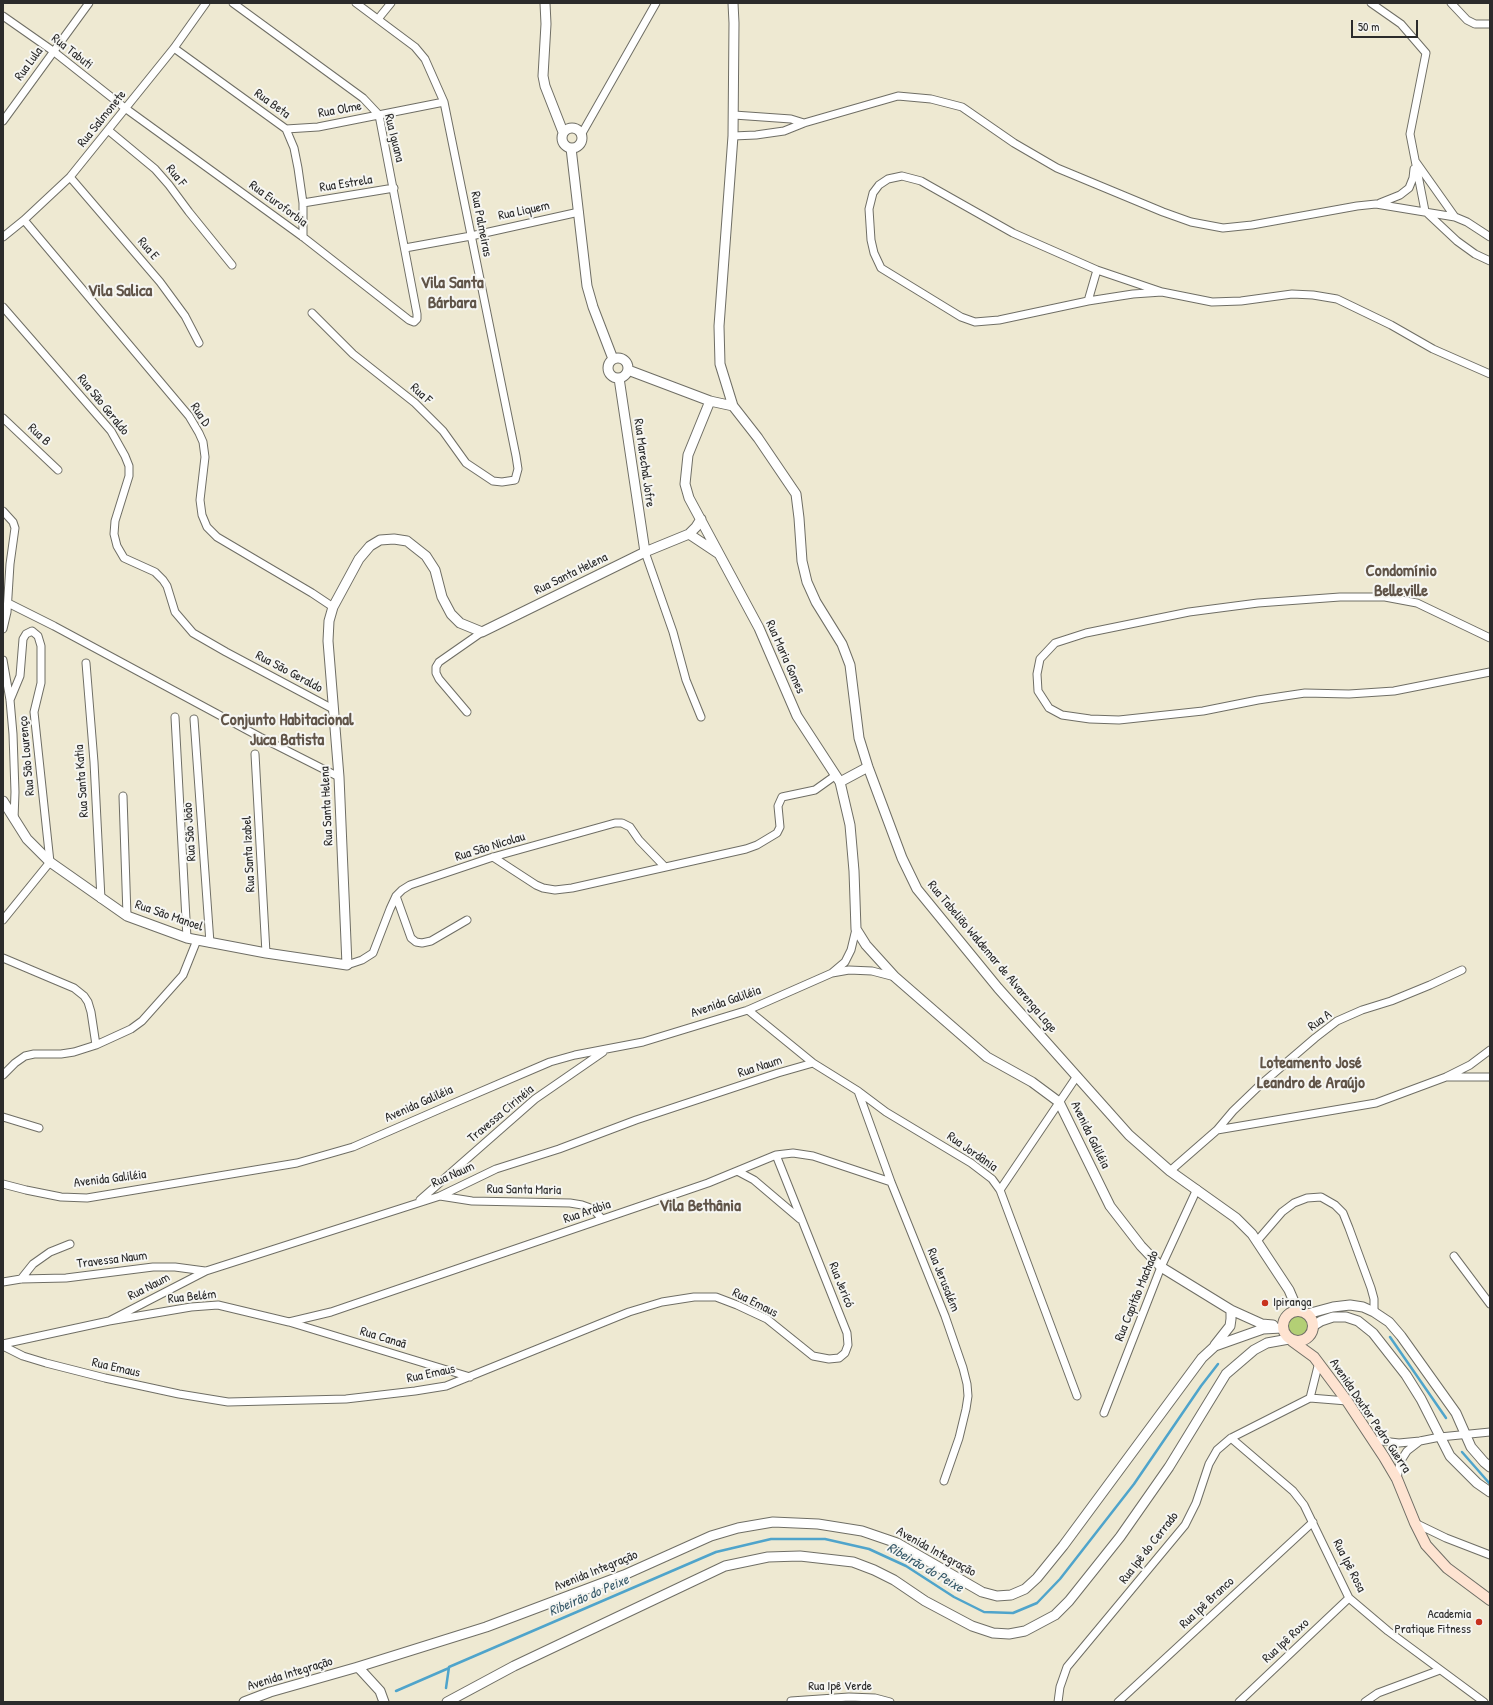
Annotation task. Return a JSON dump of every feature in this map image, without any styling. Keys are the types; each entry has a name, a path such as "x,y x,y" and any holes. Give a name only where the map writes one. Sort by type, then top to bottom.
{"main road":[{"path":"1303,1313 1312,1322 1312,1331 1302,1341 1290,1340 1282,1327 1288,1315 1303,1313"},
{"name":"Avenida Doutor Pedro Guerra","path":"1312,1331 1316,1360"},
{"name":"Avenida Doutor Pedro Guerra","path":"1290,1340 1316,1360 1347,1401 1397,1479 1415,1523 1426,1544 1447,1568 1490,1600"}],"street":[{"name":"Rua Lula","path":"3,121 89,3"},
{"name":"Rua Salmonete","path":"3,237 24,220 70,177 174,48 206,3"},
{"name":"Rua Iguana","path":"233,3 363,98 379,115 417,314 417,319 414,322"},
{"name":"Rua Palmeiras","path":"356,3 415,46 425,59 444,102 516,456 518,469 515,480"},
{"path":"378,19 391,3"},
{"path":"544,3 546,24 543,76 545,86 563,132"},
{"path":"581,135 656,3"},
{"path":"628,370 710,401 733,406 720,364 719,326 734,115 733,3"},
{"path":"1371,3 1402,24 1426,53 1410,134 1425,211 1457,241 1475,254 1490,261"},
{"path":"1451,3 1467,20 1475,24 1490,24"},
{"name":"Rua Tabuti","path":"3,16 53,51 125,108"},
{"name":"Rua Beta","path":"174,48 286,129 294,148 298,168 302,203 303,237"},
{"path":"733,136 770,134 784,131 804,123 898,96 931,99 962,107 1014,143 1057,168 1163,212 1191,222 1223,228 1252,225 1357,206 1376,204 1390,200 1409,188 1413,178 1415,160"},
{"name":"Rua Olme","path":"286,129 318,127 444,102"},
{"name":"Rua Euroforbia","path":"125,108 303,237 409,320 414,322"},
{"path":"734,115 791,119 804,123"},
{"path":"572,128 579,130 581,135 581,141 578,145 571,148 562,142 561,137 566,129 572,128"},
{"name":"Rua F","path":"108,130 155,169 169,185 207,236 232,265"},
{"path":"571,148 587,286 593,307 613,359"},
{"path":"1415,160 1455,217"},
{"path":"1162,292 1133,294 1088,301 999,320 975,322 961,317 881,268 874,253 871,240 869,209 873,193 879,185 888,179 902,176 921,181 1013,233 1097,270 1162,292 1212,302 1241,301 1292,294 1313,294 1337,299 1391,325 1433,349 1487,374 1490,379"},
{"name":"Rua E","path":"70,177 160,282 185,316 199,343"},
{"name":"Rua Estrela","path":"302,203 394,188"},
{"path":"1376,204 1455,217 1467,222 1490,237"},
{"name":"Rua Liquem","path":"405,248 471,236 579,212"},
{"name":"Rua D","path":"24,220 189,416 203,442 205,457 200,500 202,515 207,527 217,537 312,593 333,608"},
{"path":"1088,301 1097,270"},
{"name":"Rua São Geraldo","path":"3,307 111,430 125,456 129,466 129,476 115,521 114,534 117,546 124,558 155,572 163,580 167,586 175,612 193,633 333,709"},
{"name":"Rua F","path":"312,313 353,354 415,403 443,431 466,463 493,481 515,480"},
{"path":"620,358 624,359 628,364 628,370 625,376 620,378 613,377 608,371 609,364 613,359 620,358"},
{"name":"Rua Marechal Jofre","path":"620,378 645,552"},
{"name":"Rua Maria Gomes","path":"710,401 688,455 685,484 690,498 759,628 797,716 838,779 850,825 854,871 856,929"},
{"name":"Rua Tabelião Waldemar de Alvarenga Lage","path":"733,406 758,438 796,494 802,561 807,582 816,602 842,644 850,665 859,738 868,767 902,858 917,889 998,988 1129,1135 1170,1171 1236,1218 1252,1234 1303,1313"},
{"name":"Rua B","path":"3,418 58,470"},
{"path":"3,511 13,522 15,528 10,564 8,603 3,629"},
{"path":"701,519 689,534 721,556"},
{"name":"Rua Santa Helena","path":"347,965 339,777 328,641 329,622 333,608 359,559 370,546 380,540 394,539 407,541 426,556 435,570 442,597 451,614 460,623 482,632 645,552 689,534"},
{"path":"645,552 673,632 686,680 701,717"},
{"path":"1490,638 1417,604 1385,597 1340,597 1258,603 1189,612 1086,634 1055,643 1040,659 1037,674 1038,691 1049,708 1062,715 1090,719 1119,720 1203,710 1305,693 1349,694 1394,691 1490,672"},
{"path":"8,603 54,626 260,737 339,777"},
{"name":"Rua São Lourenço","path":"10,700 20,676 23,639 28,632 35,632 41,646 41,671 39,691 34,712 50,862"},
{"path":"467,712 439,679 436,673 436,667 439,662 482,632"},
{"path":"3,660 10,700 15,764 14,819"},
{"name":"Rua Santa Katia","path":"86,663 94,762 101,899"},
{"path":"1481,674 1490,668"},
{"name":"Rua São João","path":"175,716 187,938"},
{"name":"Rua São João","path":"194,719 210,943"},
{"name":"Rua Santa Izabel","path":"255,754 266,953"},
{"path":"493,857 536,885 555,890 572,888 746,849 769,839 777,833 780,827 778,806 782,797 815,790 868,767"},
{"path":"124,796 127,916"},
{"name":"Rua São Manoel","path":"3,801 27,839 50,862 127,916 187,938 266,953 347,965"},
{"name":"Rua São Nicolau","path":"396,896 410,885 493,857 615,823 622,823 630,827 639,840 666,867"},
{"path":"3,920 50,862"},
{"path":"347,965 362,960 373,953 396,896"},
{"path":"396,896 411,938 416,942 422,943 431,941 467,920"},
{"path":"832,973 845,962 851,950 856,929"},
{"name":"Avenida Galiléia","path":"856,929 866,945 895,977 987,1057 1032,1082 1059,1102 1110,1206 1141,1246 1161,1267 1231,1310 1262,1324 1282,1327"},
{"path":"3,1075 15,1063 25,1056 34,1054 61,1054 74,1052 96,1045 131,1029 142,1021 183,975 197,940"},
{"path":"3,958 74,988 84,996 88,1002 91,1012 96,1045"},
{"path":"832,973 849,970 872,971 895,977"},
{"name":"Rua A","path":"1170,1171 1217,1130 1233,1111 1259,1086 1337,1021 1362,1010 1391,1001 1424,988 1462,970"},
{"name":"Avenida Galiléia","path":"3,1184 61,1197 87,1198 297,1163 353,1148 550,1062 575,1055 643,1042 748,1010 832,973"},
{"name":"Rua Jordânia","path":"748,1010 813,1063 858,1091 886,1112 971,1163 992,1179 1000,1190 1077,1396"},
{"name":"Travessa Cirinéia","path":"417,1202 535,1099 606,1049"},
{"path":"1217,1130 1376,1103 1446,1077 1470,1066 1490,1050"},
{"name":"Rua Naum","path":"109,1322 206,1271 417,1202 440,1196 496,1169 559,1149 636,1120 813,1063"},
{"path":"1000,1190 1077,1076"},
{"path":"1446,1077 1490,1077"},
{"name":"Rua Jerusalém","path":"858,1091 891,1182 945,1316 967,1384 968,1396 966,1409 959,1438 944,1481"},
{"path":"3,1117 40,1128"},
{"name":"Rua Arábia","path":"289,1322 331,1312 708,1183 739,1172 776,1155 793,1153 813,1156 891,1182"},
{"name":"Rua Jericó","path":"776,1155 847,1333 848,1345 845,1353 839,1358"},
{"name":"Rua Jericó","path":"739,1172 754,1180 801,1220"},
{"name":"Rua Capitão Machado","path":"1104,1413 1161,1267 1197,1189"},
{"name":"Rua Santa Maria","path":"440,1196 472,1201 570,1203 593,1209 602,1219"},
{"path":"1257,1241 1282,1212 1294,1203 1307,1198 1321,1197 1335,1205 1343,1213 1349,1228 1372,1293 1374,1312"},
{"name":"Travessa Naum","path":"21,1279 33,1264 50,1252 70,1244"},
{"path":"1454,1256 1490,1304"},
{"name":"Travessa Naum","path":"3,1282 21,1279 66,1278 153,1267 175,1267 206,1271"},
{"name":"Rua Emaus","path":"3,1345 23,1356 105,1378 179,1394 228,1402 371,1397 446,1386 630,1312 662,1302 694,1297 716,1297 767,1319 813,1356 828,1359 839,1358"},
{"name":"Rua Belém","path":"3,1345 109,1322 218,1305 289,1322"},
{"path":"1303,1313 1333,1307 1363,1307 1389,1322 1401,1336 1456,1413 1471,1446 1490,1467"},
{"path":"1215,1346 1230,1326 1232,1319 1231,1310"},
{"path":"1312,1331 1321,1321 1333,1317 1346,1317 1358,1322 1373,1333 1406,1375 1421,1399 1450,1456 1477,1483 1490,1492"},
{"name":"Rua Canaã","path":"289,1322 470,1377"},
{"name":"Avenida Integração","path":"244,1702 270,1692 358,1667 486,1627 624,1575 711,1536 738,1528 773,1522 818,1524 862,1531 897,1542 982,1592 997,1596 1011,1595 1025,1589 1037,1578 1063,1546 1202,1358 1215,1346 1263,1329 1282,1327"},
{"path":"447,1702 521,1663 725,1566 768,1557 800,1556 853,1562 894,1580 925,1601 972,1626 993,1633 1009,1634 1025,1631 1055,1615 1120,1537 1169,1467 1226,1374 1254,1350 1267,1343 1290,1340"},
{"path":"1316,1360 1310,1398 1347,1401"},
{"name":"Rua Ipê do Cerrado","path":"1058,1702 1060,1687 1067,1667 1186,1525 1196,1503 1209,1464 1217,1450 1231,1438 1310,1398"},
{"path":"1373,1440 1399,1443 1490,1432"},
{"name":"Rua Ipê Rosa","path":"1231,1438 1293,1491 1304,1505 1349,1598 1440,1670 1484,1702"},
{"path":"1397,1479 1400,1462 1407,1451 1420,1441"},
{"name":"Rua Ipê Branco","path":"1118,1702 1313,1522"},
{"path":"1415,1523 1446,1538 1490,1555"},
{"name":"Rua Ipê Roxo","path":"1239,1702 1349,1598"},
{"path":"358,1667 380,1691 384,1702"},
{"path":"1365,1702 1378,1693 1440,1670"},
{"name":"Rua Ipê Verde","path":"791,1701 849,1697 875,1698 890,1702"}],"green space":[{"path":"1297,1314 1302,1315 1308,1321 1308,1331 1302,1337 1297,1338 1292,1337 1286,1331 1285,1326 1286,1321 1292,1315"}],"waterway":[{"name":"Ribeirão do Peixe","path":"1390,1337 1446,1418"},
{"name":"Ribeirão do Peixe","path":"446,1688 449,1667 716,1552 771,1539 825,1539 869,1549 906,1566 954,1597 984,1612 1013,1613 1037,1603 1060,1579 1134,1484 1201,1386 1218,1364"},
{"name":"Ribeirão do Peixe","path":"1462,1452 1490,1484"},
{"path":"396,1691 449,1668"}],"place":[{"name":"Ipiranga","path":"1265,1303"},
{"name":"Academia Pratique Fitness","path":"1479,1622"}],"district":[{"name":"Vila Salica","path":"120,291"},
{"name":"Vila Santa Bárbara","path":"452,293"},
{"name":"Condomínio Belleville","path":"1401,581"},
{"name":"Conjunto Habitacional Juca Batista","path":"287,730"},
{"name":"Loteamento José Leandro de Araújo","path":"1311,1073"},
{"name":"Vila Bethânia","path":"700,1206"}]}
